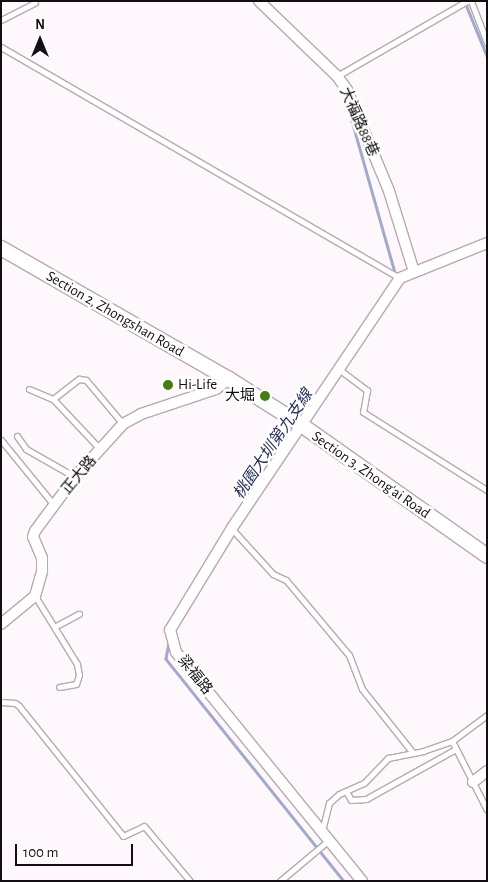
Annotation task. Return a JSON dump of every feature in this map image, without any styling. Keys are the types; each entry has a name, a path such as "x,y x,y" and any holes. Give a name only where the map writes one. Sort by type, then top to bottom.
{"main road":[{"name":"Section 2, Zhongshan Road","path":"1,248 229,379"},
{"name":"Section 3, Zhong'ai Road","path":"229,379 300,425 487,556"}],"street":[{"name":"大福路88巷","path":"259,1 337,76 347,90 389,191 414,272"},
{"path":"400,278 487,243"},
{"name":"梁福路","path":"362,881 176,652 171,640 174,621 232,528 300,425 340,370 400,278"},
{"name":"正大路","path":"35,596 42,558 33,537 75,477 123,424 141,414 216,389 229,379"},
{"path":"1,624 35,596"},
{"path":"473,782 487,771"}],"lane":[{"path":"337,76 467,1"},
{"path":"471,1 487,43"},
{"path":"1,20 34,4"},
{"path":"1,47 400,278"},
{"path":"340,370 367,390 363,412 487,490"},
{"path":"53,399 79,379 86,380 123,424"},
{"path":"29,389 53,399 101,450"},
{"path":"17,436 26,449 75,477"},
{"path":"1,440 54,506"},
{"path":"232,528 273,574 286,580 349,655 362,689 413,753"},
{"path":"35,596 56,626 77,664 79,675 71,687 59,687"},
{"path":"56,626 79,614"},
{"path":"1,702 18,706 123,836 144,826 190,881"},
{"path":"280,881 326,836 329,803 346,791 364,783 388,758 413,753 452,741 487,715"},
{"path":"452,741 487,810"},
{"path":"346,791 351,800 366,799 456,749"}],"waterway":[{"path":"465,2 487,56"},
{"name":"桃園大圳第九支線","path":"347,103 396,276"},
{"name":"桃園大圳第九支線","path":"177,611 199,573"},
{"name":"桃園大圳第九支線","path":"169,643 166,659 344,881"}],"place":[{"name":"Hi-Life","path":"168,385"},
{"name":"大堀","path":"265,396"}]}
